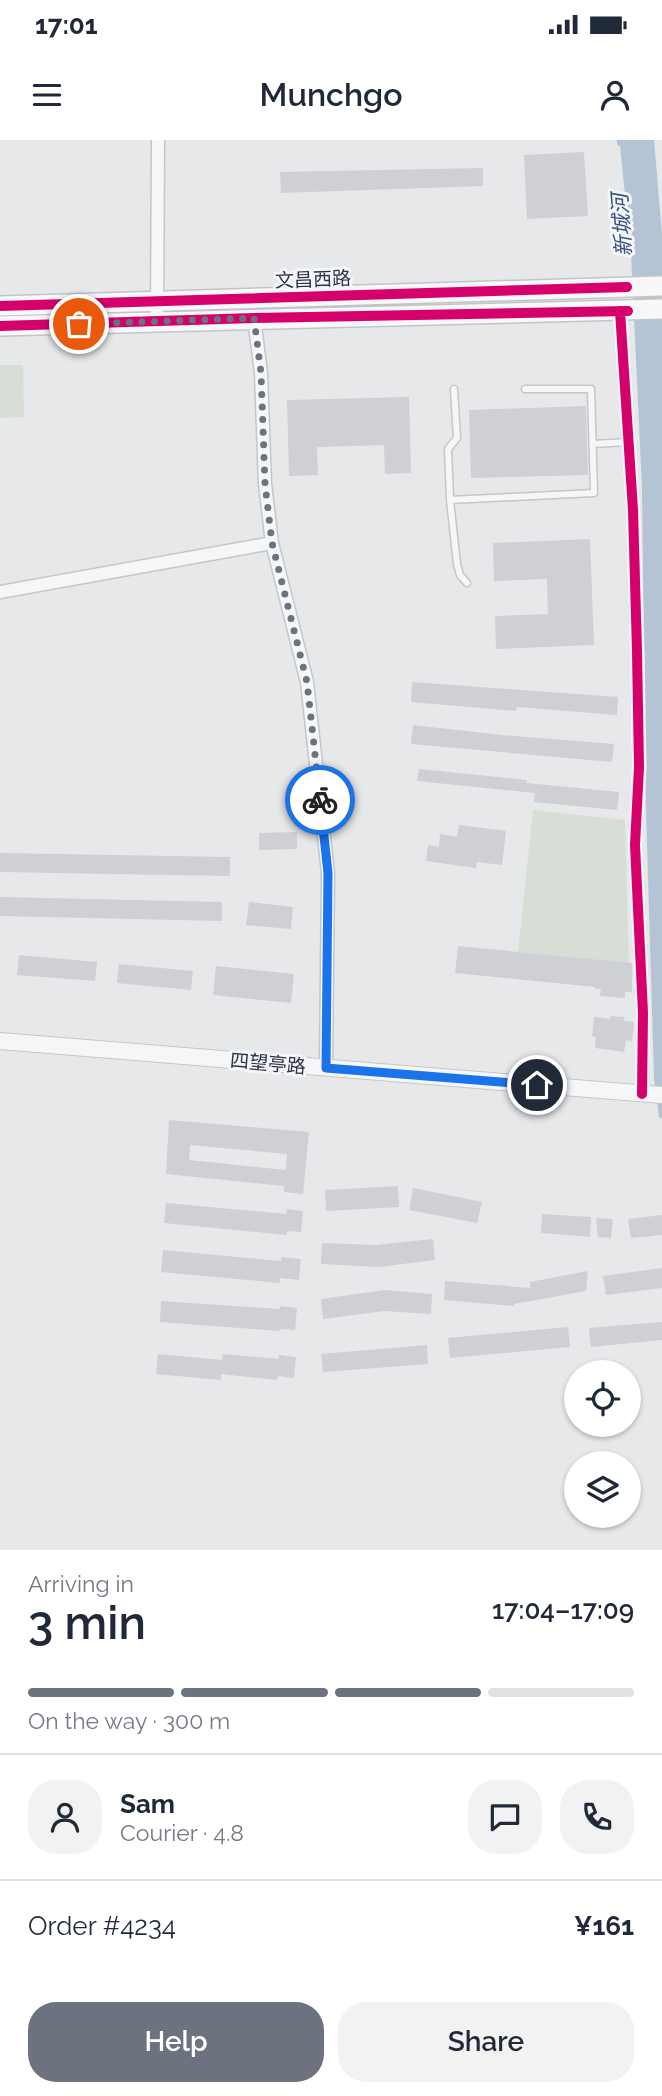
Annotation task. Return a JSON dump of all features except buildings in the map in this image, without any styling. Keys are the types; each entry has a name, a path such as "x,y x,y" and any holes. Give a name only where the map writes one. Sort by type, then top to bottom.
{"main road":[{"name":"文昌西路","path":"0,326 157,311 662,286"},
{"name":"文昌西路","path":"0,306 157,311 254,318 662,309"}],"street":[{"path":"157,311 158,140"},
{"path":"624,311 637,651 639,767 635,845 643,1013 653,1095"},
{"path":"254,318 261,373 265,484 272,543 307,682 326,860 326,1068"},
{"path":"0,592 272,543"},
{"name":"四望亭路","path":"0,1041 653,1095"}],"lane":[{"path":"454,389 457,438 448,449 450,500 457,564 460,575 467,583"},
{"path":"450,500 594,493 591,389 525,389"},
{"path":"593,443 629,442"}],"shaded area":[{"path":"0,365 23,365 24,417 0,418"},
{"path":"533,810 625,820 629,963 518,952"}],"water":[{"path":"617,140 654,140 662,234 662,1119 659,1117 654,1078 646,810 642,489 631,253 620,146 617,145"}],"cycle path":[{"path":"0,306 627,287"},
{"path":"620,311 633,510 637,651 639,767 635,845 643,1013 642,1094"},
{"path":"0,326 628,311"}],"way so far":[{"path":"79,324 254,318 261,373 265,484 272,543 307,682 320,800"}],"route":[{"path":"320,800 328,873 326,1068 537,1085"}],"water label":[{"name":"新城河","path":"622,225"}]}
